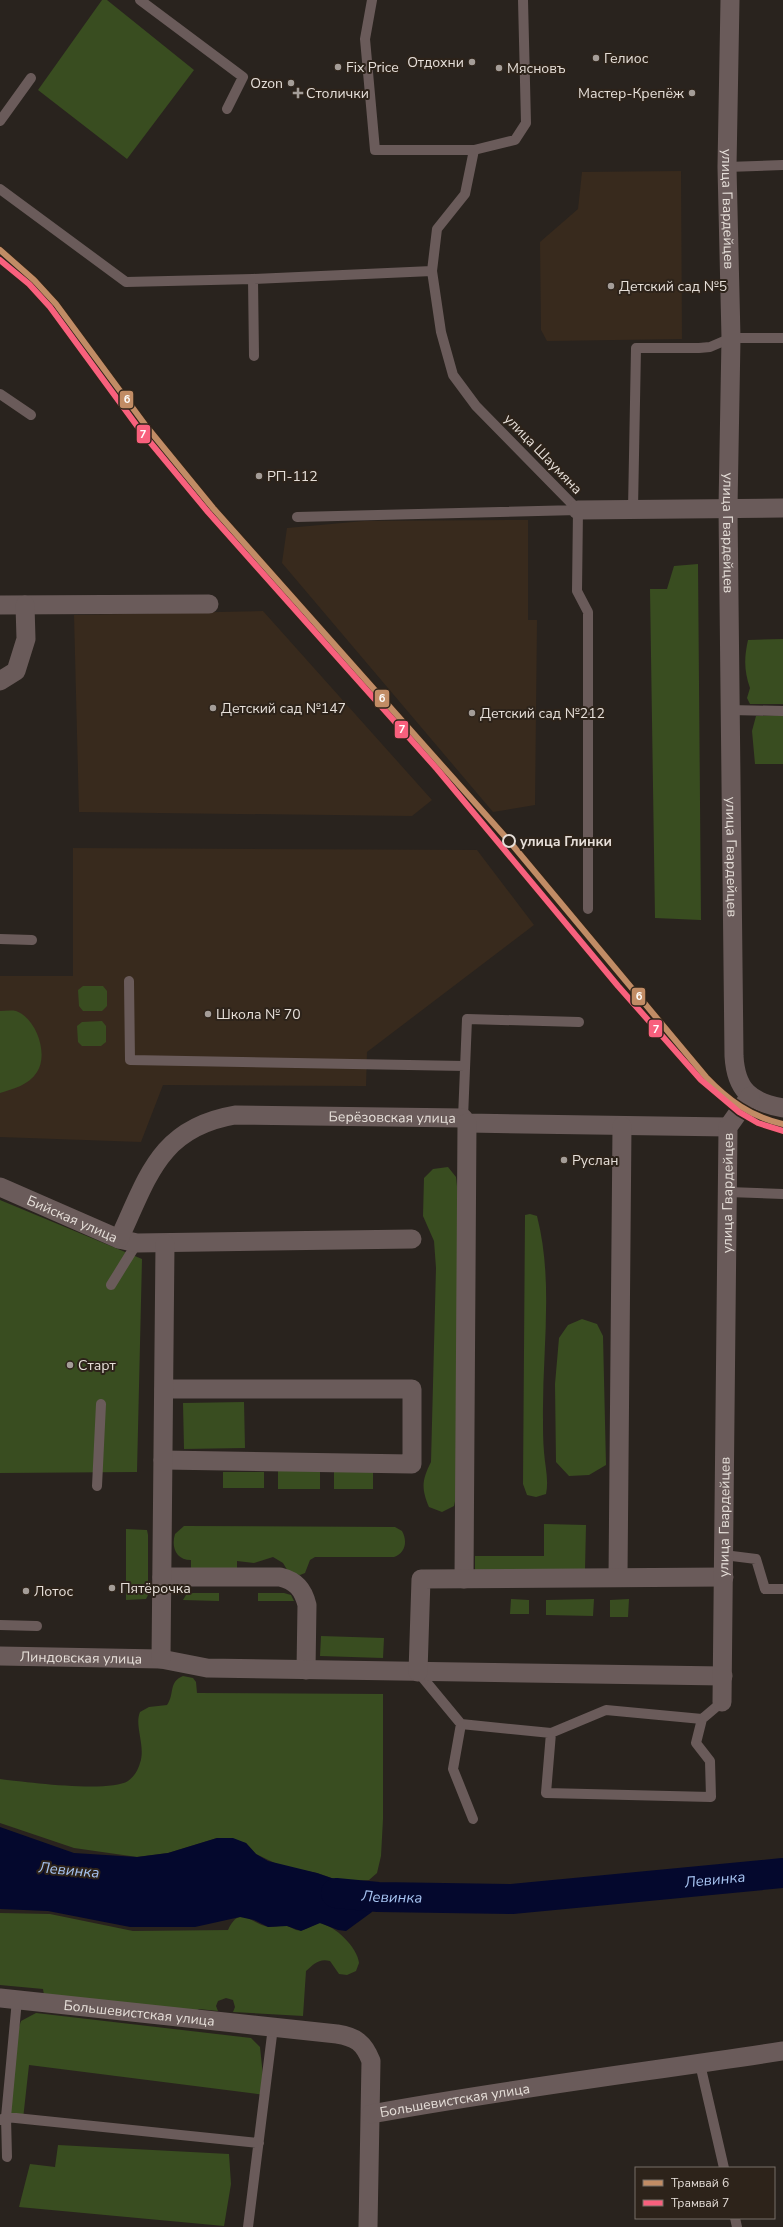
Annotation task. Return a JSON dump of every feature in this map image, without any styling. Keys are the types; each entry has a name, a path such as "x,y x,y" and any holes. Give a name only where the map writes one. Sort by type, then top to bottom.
{"street":[{"name":"улица Гвардейцев","path":"722,1702 728,1128 750,1096 741,1086 735,1072 734,1056 728,508 731,338 728,167 730,0"},
{"path":"578,510 783,508"},
{"path":"0,605 209,604"},
{"path":"0,681 16,671 26,639 25,605"},
{"path":"750,1096 759,1102 783,1108"},
{"name":"Берёзовская улица","path":"134,1242 151,1170 164,1151 181,1135 206,1122 235,1115 728,1128"},
{"path":"464,1578 465,1120"},
{"path":"618,1577 622,1126"},
{"name":"Бийская улица","path":"0,1187 134,1242"},
{"path":"134,1242 165,1244 412,1239"},
{"path":"161,1659 165,1244"},
{"path":"163,1460 412,1464 412,1389 164,1388"},
{"path":"162,1577 280,1577 290,1580 299,1586 304,1594 307,1605 306,1670"},
{"path":"418,1672 421,1579 724,1577"},
{"name":"Линдовская улица","path":"0,1656 161,1659 207,1668 723,1676"},
{"name":"Большевистская улица","path":"8,1999 337,2034 360,2041 367,2049 371,2061 370,2114 486,2093 535,2089 783,2051"},
{"path":"368,2227 370,2114"}],"lane":[{"path":"140,0 243,77 227,109"},
{"path":"372,0 365,39 375,150 474,150 515,140 526,123 523,0"},
{"path":"0,122 31,78"},
{"name":"улица Шаумяна","path":"474,150 465,194 437,229 432,271 441,332 453,375 476,406 578,510"},
{"path":"728,167 783,166"},
{"path":"0,189 126,282 253,279 432,271"},
{"path":"253,279 254,356"},
{"path":"633,509 636,348 710,347 731,338 783,338"},
{"path":"0,394 31,415"},
{"path":"578,510 577,591 588,612 588,909"},
{"name":"улица Шаумяна","path":"297,517 578,510"},
{"path":"730,710 783,711"},
{"path":"0,939 32,940"},
{"path":"129,981 130,1060 465,1066"},
{"path":"465,1120 467,1019 579,1022"},
{"path":"728,1192 783,1194"},
{"path":"111,1285 134,1242"},
{"path":"97,1486 101,1404"},
{"path":"724,1555 756,1559 765,1589 783,1589"},
{"path":"0,1626 37,1626"},
{"path":"418,1672 461,1724 551,1733 606,1710 702,1719"},
{"path":"551,1733 546,1793 711,1797 710,1760 696,1743 702,1719 722,1702"},
{"path":"461,1724 452,1769 473,1819"},
{"path":"7,2157 3,2118 8,1999"},
{"path":"248,2227 273,2027"},
{"path":"700,2064 724,2167"},
{"path":"3,2118 259,2143"}],"shaded area":[{"name":"Детский сад №5","path":"681,171 682,339 547,341 541,330 540,242 578,209 582,172"},
{"name":"Детский сад №212","path":"528,520 528,620 537,620 535,805 493,812 282,563 287,528 364,521"},
{"name":"Детский сад №147","path":"263,611 432,800 412,816 79,812 74,615"},
{"name":"Школа № 70","path":"73,848 477,850 534,925 367,1052 366,1086 163,1085 141,1142 0,1137 0,976 73,976"}],"green space":[{"path":"102,0 107,0 194,70 127,159 38,90"},
{"path":"698,564 701,920 655,918 650,589 667,589 674,566"},
{"path":"783,639 783,704 750,704 747,698 750,688 745,664 748,640"},
{"path":"783,715 783,764 755,764 752,731 756,716"},
{"path":"83,986 103,986 107,991 107,1006 102,1011 83,1011 79,1006 78,990"},
{"path":"0,1011 16,1011 29,1021 35,1029 38,1037 42,1056 37,1072 30,1080 20,1086 0,1093"},
{"path":"102,1021 106,1026 106,1042 101,1046 82,1046 78,1042 77,1026 82,1022"},
{"path":"448,1167 456,1177 458,1195 458,1487 454,1506 442,1512 429,1507 424,1489 424,1479 431,1462 436,1268 434,1241 423,1216 424,1178 433,1169"},
{"name":"Старт","path":"0,1200 142,1259 137,1472 0,1473"},
{"path":"530,1214 537,1216 545,1266 546,1291 543,1427 547,1484 546,1494 536,1497 527,1495 523,1484 525,1215"},
{"path":"582,1319 597,1324 603,1336 606,1465 589,1475 569,1476 556,1462 555,1384 559,1338 568,1325"},
{"path":"244,1402 245,1448 184,1449 183,1403"},
{"path":"334,1470 373,1470 373,1489 334,1489"},
{"path":"278,1471 320,1471 320,1489 278,1489"},
{"path":"223,1472 264,1472 264,1488 223,1488"},
{"path":"544,1524 586,1525 585,1570 475,1570 475,1556 544,1556"},
{"path":"184,1526 395,1527 402,1531 405,1543 401,1553 394,1557 315,1557 310,1560 305,1573 300,1575 289,1573 283,1563 273,1557 254,1563 237,1561 237,1571 191,1570 191,1560 182,1558 178,1555 174,1548 175,1534"},
{"path":"126,1529 147,1530 148,1595 146,1599 126,1600"},
{"path":"193,1593 219,1593 219,1601 183,1600 186,1595"},
{"path":"258,1593 284,1593 291,1595 294,1601 258,1601"},
{"path":"511,1599 529,1600 529,1614 510,1614"},
{"path":"594,1599 593,1616 546,1615 546,1600"},
{"path":"629,1599 628,1617 610,1617 610,1600"},
{"path":"321,1636 384,1638 383,1658 320,1656"},
{"path":"183,1676 193,1678 196,1682 197,1693 383,1694 383,1819 381,1856 377,1873 369,1880 343,1882 317,1873 281,1866 256,1854 246,1843 217,1838 168,1853 137,1857 74,1848 0,1823 0,1779 66,1786 103,1786 128,1781 137,1771 140,1763 142,1750 138,1723 140,1712 149,1707 167,1705 171,1697 173,1685"},
{"path":"0,1913 50,1914 133,1931 228,1930 232,1922 237,1918 242,1917 269,1927 287,1926 296,1930 305,1929 319,1923 332,1928 345,1938 355,1951 359,1963 356,1971 347,1975 339,1974 330,1961 326,1960 317,1962 306,1971 303,2016 233,2012 235,2007 233,2000 226,1998 218,2001 216,2006 218,2011 199,2009 194,2012 44,1995 43,1989 0,1985"},
{"path":"36,2013 251,2038 260,2047 265,2095 29,2065 23,2119 6,2117 19,2027 21,2021"},
{"path":"58,2145 229,2154 231,2184 224,2226 19,2207 30,2164 55,2167"}],"water":[{"path":"0,1827 74,1853 137,1857 168,1853 217,1838 233,1838 246,1843 256,1854 268,1861 317,1873 343,1882 364,1884 372,1889 378,1897 372,1912 346,1931 338,1930 320,1923 301,1931 287,1926 268,1927 254,1920 240,1917 195,1927 130,1927 48,1911 0,1909"}],"waterway":[{"name":"Левинка","path":"336,1893 378,1897 512,1899 783,1873"}],"tram line":[{"name":"6","path":"0,250 34,280 56,304 146,426 213,508 509,841 706,1077 723,1093 750,1112 771,1121 783,1124"},
{"name":"7","path":"0,260 29,284 50,307 140,430 208,512 437,769 618,986 701,1080 739,1112 758,1123 783,1131"}],"place":[{"name":"Гелиос","path":"596,58"},
{"name":"Отдохни","path":"472,62"},
{"name":"Fix Price","path":"338,67"},
{"name":"Мясновъ","path":"499,68"},
{"name":"Ozon","path":"291,83"},
{"name":"Столички","path":"298,93"},
{"name":"Мастер-Крепёж","path":"692,93"},
{"name":"Детский сад №5","path":"611,286"},
{"name":"РП-112","path":"259,476"},
{"name":"Детский сад №147","path":"213,708"},
{"name":"Детский сад №212","path":"472,713"},
{"name":"улица Глинки","path":"509,841"},
{"name":"Школа № 70","path":"208,1014"},
{"name":"Руслан","path":"564,1160"},
{"name":"Старт","path":"70,1365"},
{"name":"Пятёрочка","path":"112,1588"},
{"name":"Лотос","path":"26,1591"}]}
